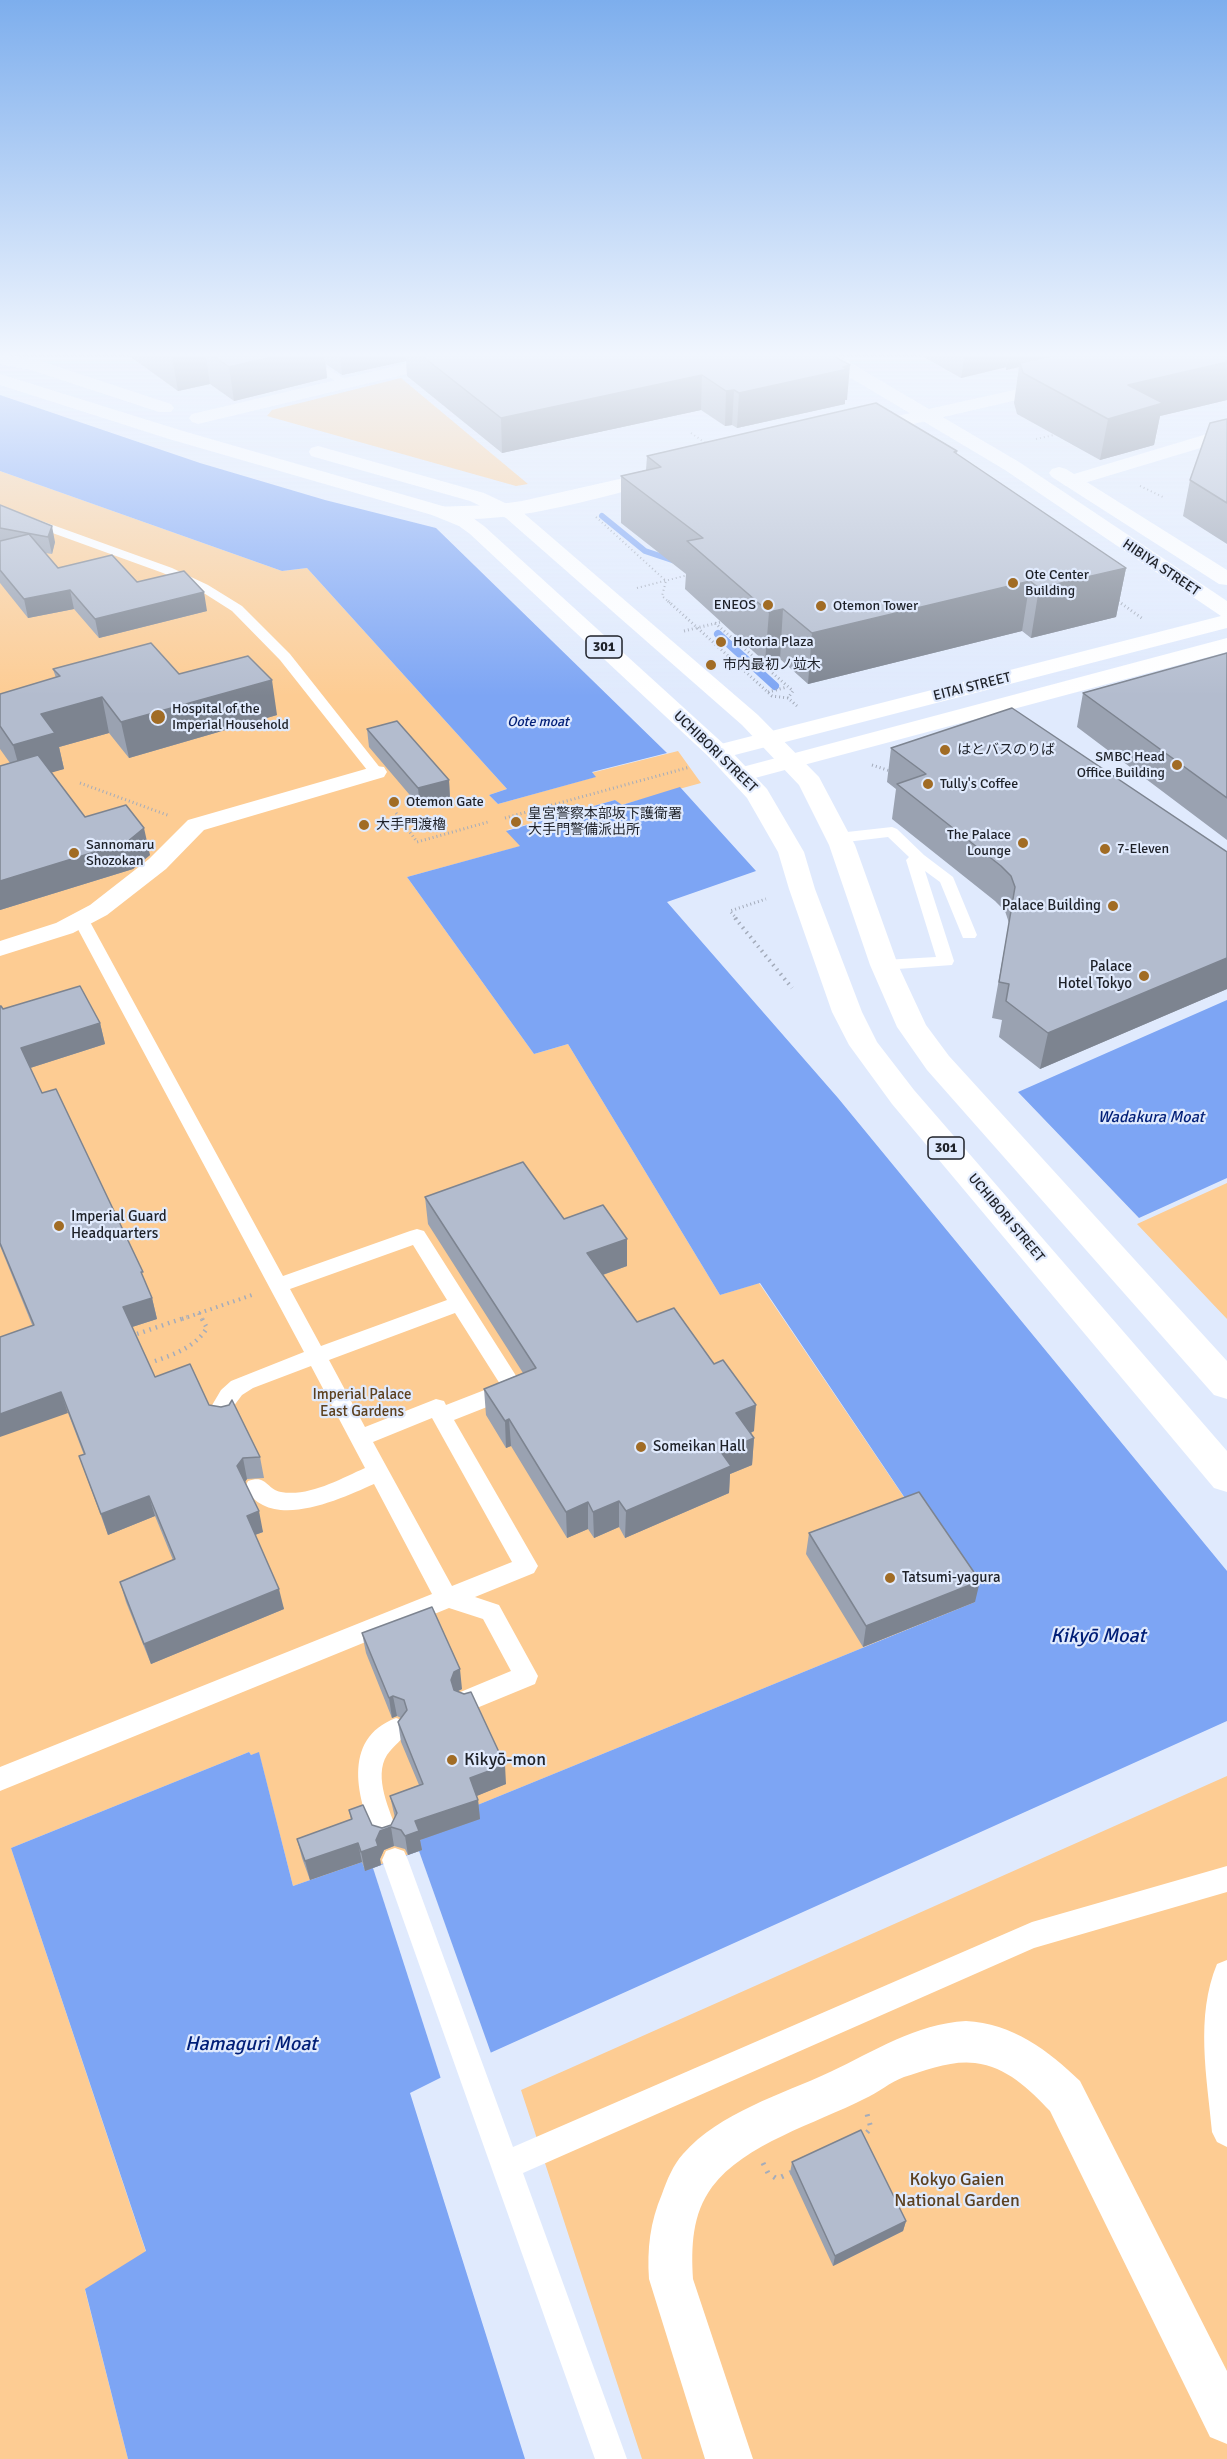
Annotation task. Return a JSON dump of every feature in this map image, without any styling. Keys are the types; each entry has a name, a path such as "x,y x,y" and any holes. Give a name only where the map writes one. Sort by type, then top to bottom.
{"main road":[{"name":"UCHIBORI STREET","path":"286,467 439,511 466,522 718,752 759,794 790,852 847,1012 881,1069 1227,1477"},
{"name":"301","path":"369,467 477,497 504,508 750,720 792,761 810,782 838,838 884,965 912,1027 938,1063 1227,1385"},
{"path":"439,511 468,513 504,508 677,467"},
{"name":"HIBIYA STREET","path":"1013,467 1227,611"},
{"name":"HIBIYA STREET","path":"1050,467 1227,579"},
{"path":"1071,481 1118,467"},
{"path":"477,497 543,498"},
{"path":"530,529 532,513 543,498"},
{"path":"486,538 487,522 504,508"},
{"name":"EITAI STREET","path":"718,752 1227,621"},
{"name":"EITAI STREET","path":"740,774 1227,645"}],"street":[{"path":"0,949 81,920 126,888 178,846 196,825 376,772"},
{"path":"729,2459 671,2279 669,2248 675,2214 683,2194 697,2171 711,2155 749,2133 851,2084 900,2057 942,2044 972,2042 1000,2047 1036,2066 1065,2096 1227,2420"}],"lane":[{"path":"0,510 156,567 227,601 251,620 277,647 376,772"},
{"path":"838,838 892,832 919,858 947,880 969,935"},
{"path":"884,965 946,961 914,860 919,858"},
{"path":"81,920 446,1597 491,1612 526,1676 467,1701"},
{"path":"278,1286 417,1236 513,1388 441,1416"},
{"path":"225,1418 222,1407 238,1386 460,1303"},
{"path":"0,1779 526,1566 436,1407 360,1438"},
{"path":"256,1486 259,1492 274,1500 292,1503 378,1472"},
{"path":"385,1833 370,1789 368,1767 377,1746 396,1729"},
{"path":"395,1860 611,2459"},
{"path":"505,2166 1032,1935 1227,1879"},
{"path":"1227,1974 1217,2032 1227,2132"}],"path":[{"path":"1145,486 1163,497"},
{"path":"592,514 666,581"},
{"path":"636,588 690,575"},
{"path":"666,581 662,596 767,692 772,696 788,698 797,706"},
{"path":"1108,594 1144,620"},
{"path":"684,631 721,622"},
{"path":"715,623 793,691 788,698"},
{"path":"767,692 788,686"},
{"path":"866,763 888,772 900,771"},
{"path":"505,818 690,767"},
{"path":"80,783 196,825"},
{"path":"396,813 417,842 488,822"},
{"path":"766,899 730,911 792,988"},
{"path":"122,1340 278,1286"},
{"path":"155,1361 187,1348 204,1334 207,1328 200,1313"},
{"path":"851,2084 871,2122 871,2129 867,2135 857,2140"},
{"path":"749,2133 768,2173 777,2179 797,2169"}],"green space":[{"path":"448,467 507,467 528,484 516,486"},
{"name":"Imperial Palace East Gardens","path":"0,471 282,571 307,568 507,789 489,795 498,804 595,777 591,773 678,751 701,783 621,805 615,800 507,830 521,846 407,877 534,1054 568,1044 720,1295 759,1283 975,1602 475,1806 422,1850 365,1870 362,1862 293,1886 259,1753 251,1755 249,1752 11,1848 146,2252 85,2290 128,2459 0,2459"},
{"path":"1227,1183 1227,1319 1137,1224"},
{"name":"Kokyo Gaien National Garden","path":"1227,1776 1227,2459 642,2459 521,2090"}],"water":[{"name":"Oote moat","path":"0,467 213,467 325,500 436,528 667,753 592,772 596,777 498,804 489,795 507,789 307,568 282,571 0,471"},
{"name":"Kikyō Moat","path":"680,787 756,871 667,902 838,1098 1227,1571 1227,1721 490,2053 410,2093 525,2459 128,2459 85,2289 146,2251 11,1848 249,1752 251,1755 259,1752 293,1886 362,1862 365,1870 421,1850 419,1841 475,1806 975,1602 760,1283 720,1295 568,1044 534,1054 407,877 520,846 506,831 615,800 622,805"},
{"name":"Wadakura Moat","path":"1227,1000 1227,1178 1139,1218 1018,1092"}],"pier":[{"path":"419,1851 492,2056 442,2082 373,1868"}],"building":[{"path":"661,467 976,467 1126,568 1039,588 1030,581 812,633 783,609 769,612 687,541 703,538 621,476"},
{"path":"1195,467 1227,467 1227,503 1190,480"},
{"path":"0,505 52,526 48,537 0,528"},
{"path":"29,534 58,568 112,555 137,582 184,571 204,592 95,619 70,590 24,599 0,570 0,541"},
{"path":"151,643 179,674 248,656 272,680 121,722 102,697 41,714 55,733 13,745 0,726 0,694 60,676 53,669"},
{"path":"1227,653 1227,798 1083,693"},
{"name":"Palace Building","path":"1012,708 1227,852 1227,958 1048,1033 1006,1001 1009,984 999,982 1015,887 1011,876 897,784 926,774 891,748"},
{"path":"397,721 449,780 418,788 367,729"},
{"name":"Sannomaru Shozokan","path":"38,755 85,817 126,805 144,828 127,842 0,881 0,766"},
{"path":"80,986 100,1023 21,1048 42,1093 56,1089 143,1272 141,1272 152,1298 123,1307 155,1377 190,1364 209,1405 221,1407 229,1405 232,1400 260,1457 243,1458 237,1466 259,1511 247,1516 279,1589 144,1644 120,1582 175,1559 149,1496 101,1514 79,1456 85,1454 61,1392 0,1414 0,1337 34,1325 0,1243 0,1006 3,1009"},
{"path":"523,1162 564,1219 603,1205 627,1239 587,1253 637,1322 674,1308 714,1364 723,1360 756,1405 736,1413 754,1438 721,1452 731,1466 626,1511 619,1501 593,1512 588,1502 566,1512 509,1419 505,1421 484,1389 536,1368 425,1197"},
{"name":"Tatsumi-yagura","path":"919,1492 980,1581 866,1626 809,1533"},
{"name":"Kikyō-mon","path":"432,1607 460,1669 454,1672 451,1680 454,1690 464,1694 471,1692 505,1765 470,1778 478,1800 415,1821 419,1831 405,1836 401,1830 391,1827 380,1831 376,1840 378,1846 361,1852 358,1843 305,1861 297,1839 352,1819 349,1810 363,1805 372,1825 382,1828 391,1825 397,1813 390,1796 423,1784 398,1722 407,1710 404,1700 393,1696 389,1698 362,1633"},
{"path":"861,2130 906,2221 835,2256 792,2162"}],"waterway":[{"path":"602,516 645,551 678,562"},
{"path":"718,634 775,686"}],"place":[{"name":"Ote Center Building","path":"1013,583"},
{"name":"ENEOS","path":"768,605"},
{"name":"Otemon Tower","path":"821,606"},
{"name":"Hotoria Plaza","path":"721,642"},
{"name":"市内最初ノ竝木","path":"711,665"},
{"name":"Hospital of the Imperial Household","path":"158,717"},
{"name":"はとバスのりば","path":"945,750"},
{"name":"SMBC Head Office Building","path":"1177,765"},
{"name":"Tully's Coffee","path":"928,784"},
{"name":"Otemon Gate","path":"394,802"},
{"name":"皇宮警察本部坂下護衛署 大手門警備派出所","path":"516,822"},
{"name":"大手門渡櫓","path":"364,825"},
{"name":"The Palace Lounge","path":"1023,843"},
{"name":"7-Eleven","path":"1105,849"},
{"name":"Sannomaru Shozokan","path":"74,853"},
{"name":"Palace Building","path":"1113,906"},
{"name":"Palace Hotel Tokyo","path":"1144,976"},
{"name":"Imperial Guard Headquarters","path":"59,1226"},
{"name":"Someikan Hall","path":"641,1447"},
{"name":"Tatsumi-yagura","path":"890,1578"},
{"name":"Kikyō-mon","path":"452,1760"}],"water label":[{"name":"Hamaguri Moat","path":"251,2045"}]}
